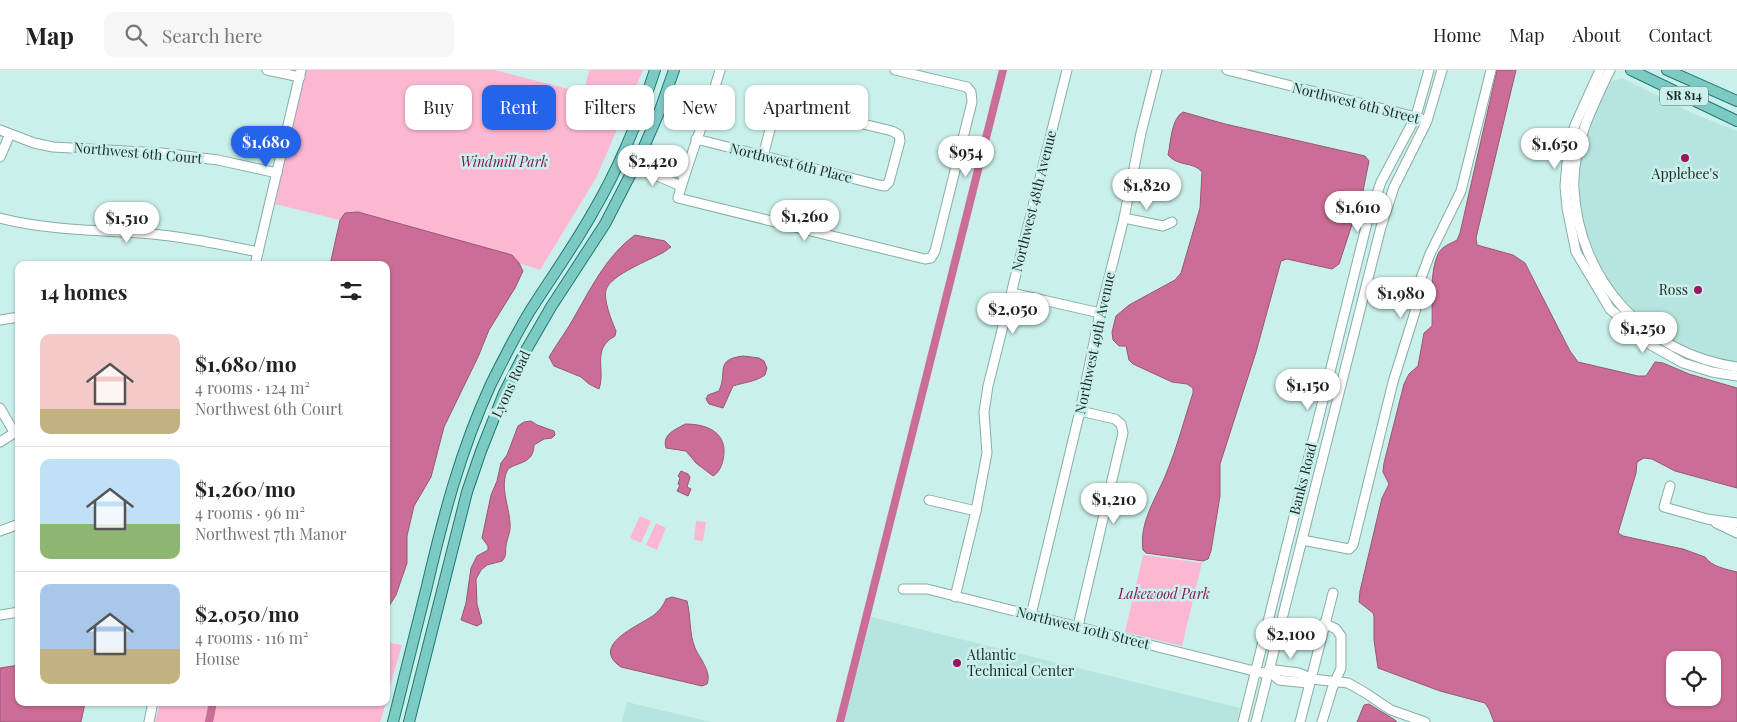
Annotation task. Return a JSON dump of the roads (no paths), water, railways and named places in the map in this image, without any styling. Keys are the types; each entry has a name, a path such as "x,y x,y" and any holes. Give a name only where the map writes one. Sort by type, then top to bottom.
{"main road":[{"name":"Lyons Road","path":"393,722 439,534 468,439 491,385 513,341 594,212 623,153 655,70"},
{"name":"Lyons Road","path":"409,722 462,511 481,451 504,393 551,308 604,224 637,161 660,110 674,70"},
{"name":"SR 814","path":"1631,70 1737,122"},
{"name":"SR 814","path":"1667,70 1737,102"}],"street":[{"path":"256,261 300,74 267,70"},
{"path":"720,70 712,100 696,139 678,198 925,259 931,258 935,251 970,112 971,92 967,87 895,70"},
{"name":"Northwest 48th Avenue","path":"956,597 987,453 984,412 988,386 1067,70"},
{"name":"Northwest 49th Avenue","path":"1031,615 1080,411 1100,313 1124,218 1141,133 1157,70"},
{"name":"Northwest 6th Street","path":"1227,70 1416,116 1427,121"},
{"name":"Banks Road","path":"1256,722 1262,672 1367,223 1378,191 1416,116 1429,70"},
{"name":"Banks Road","path":"1243,722 1262,672 1302,540 1381,227 1394,188 1427,121 1442,70"},
{"path":"1302,540 1349,549 1353,545 1393,382 1415,312 1421,278 1430,254 1461,191 1491,70"},
{"path":"1600,70 1574,125 1567,158 1566,208 1576,252 1620,305 1655,336 1698,358 1737,367"},
{"path":"1610,70 1593,105 1577,154 1574,188 1578,223 1591,270 1610,309 1651,345 1683,362 1712,372 1737,376"},
{"name":"Northwest 6th Place","path":"696,139 763,156 879,185 885,186 890,182 900,141 899,135 892,131 777,103 763,156"},
{"name":"Northwest 6th Court","path":"0,130 34,143 53,146 161,153 218,160 277,173"},
{"path":"0,157 10,134"},
{"path":"623,153 681,186"},
{"path":"637,161 684,175"},
{"path":"1371,263 1365,256 1376,212 1378,191"},
{"path":"0,218 50,228 142,233 190,238 258,252"},
{"path":"1124,218 1163,226 1172,222"},
{"path":"1012,292 1100,313"},
{"path":"0,320 15,318"},
{"path":"0,408 15,430"},
{"path":"1078,626 1123,433 1121,424 1115,419 1080,411"},
{"path":"0,442 15,432"},
{"path":"1670,486 1664,507 1707,519 1737,523"},
{"path":"929,500 976,511"},
{"path":"1707,519 1737,533"},
{"path":"0,531 15,525"},
{"name":"Northwest 10th Street","path":"903,590 927,589 1262,672"},
{"path":"1300,722 1333,593"},
{"path":"0,615 15,613"},
{"path":"1322,722 1341,668 1341,636 1336,629 1324,623"},
{"path":"1262,672 1279,680 1306,683 1312,679 1348,683 1391,710 1425,722"},
{"path":"149,722 152,706"}],"waterway":[{"path":"840,722 1003,70"},
{"path":"209,722 212,706"}],"place":[{"name":"Applebee's","path":"1685,158"},
{"name":"Ross","path":"1698,290"},
{"name":"Atlantic Technical Center","path":"957,663"}],"park label":[{"name":"Windmill Park","path":"504,162"},
{"name":"Lakewood Park","path":"1164,594"}]}
